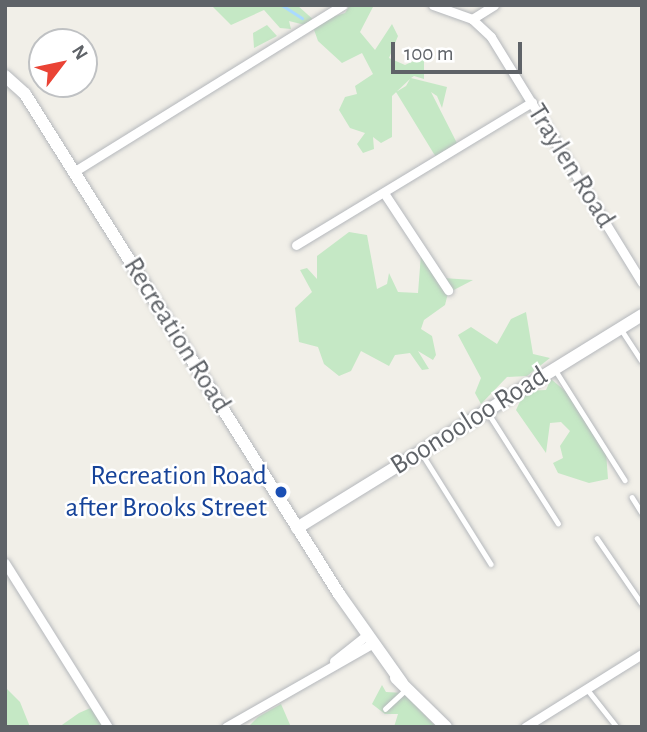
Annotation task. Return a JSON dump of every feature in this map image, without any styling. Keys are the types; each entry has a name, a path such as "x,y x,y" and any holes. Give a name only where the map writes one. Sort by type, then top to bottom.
{"street":[{"path":"75,171 343,5"},
{"path":"433,5 472,19 494,5"},
{"name":"Traylen Road","path":"472,19 532,102 642,282"},
{"name":"Recreation Road","path":"8,77 75,171 367,641 446,727"},
{"path":"296,245 386,196 532,102"},
{"path":"386,196 448,290"},
{"name":"Boonooloo Road","path":"298,527 642,315"},
{"path":"5,563 108,727"},
{"path":"226,727 367,641"},
{"path":"525,727 538,723 642,654"},
{"path":"234,727 243,718"}],"lane":[{"path":"620,328 642,361"},
{"path":"554,369 625,480"},
{"path":"487,410 558,523"},
{"path":"420,451 491,564"},
{"path":"632,497 642,513"},
{"path":"597,538 642,604"},
{"path":"385,709 405,685"},
{"path":"587,688 617,727"}],"green space":[{"path":"211,5 297,5 316,22 345,13 350,5 374,5 360,32 375,50 392,24 398,36 389,58 405,65 424,56 424,79 414,76 411,78 447,87 442,108 437,96 431,92 460,149 440,161 396,92 392,96 392,137 381,143 373,137 374,149 363,153 357,144 365,133 350,128 339,110 345,97 357,94 355,86 373,74 362,53 342,63 318,41 313,27 289,21 291,29 280,28 264,10 231,25"},
{"path":"267,25 277,36 254,48 253,33"},
{"path":"349,232 367,235 377,289 387,284 389,273 398,292 418,293 421,254 443,278 473,280 448,293 445,305 424,320 421,329 432,336 436,355 433,360 418,351 429,369 422,370 410,353 395,355 389,366 361,351 351,371 339,376 324,364 318,347 299,342 295,308 312,292 300,270 307,268 317,279 317,256"},
{"path":"526,312 533,354 550,358 527,376 507,377 481,404 475,393 481,378 458,335 471,327 497,344 511,319"},
{"path":"551,379 571,396 606,452 608,479 589,483 558,473 553,463 563,458 560,446 570,431 561,422 550,423 546,453 516,410 525,391 546,390"},
{"path":"382,685 386,692 404,693 436,727 394,727 398,714 385,714 372,704"},
{"path":"5,687 20,702 30,727 5,727"},
{"path":"281,704 291,727 248,727 258,717"},
{"path":"95,706 108,727 59,727 79,713"}],"waterway":[{"path":"282,5 302,18"}],"place":[{"name":"Recreation Road after Brooks Street","path":"281,492"}]}
